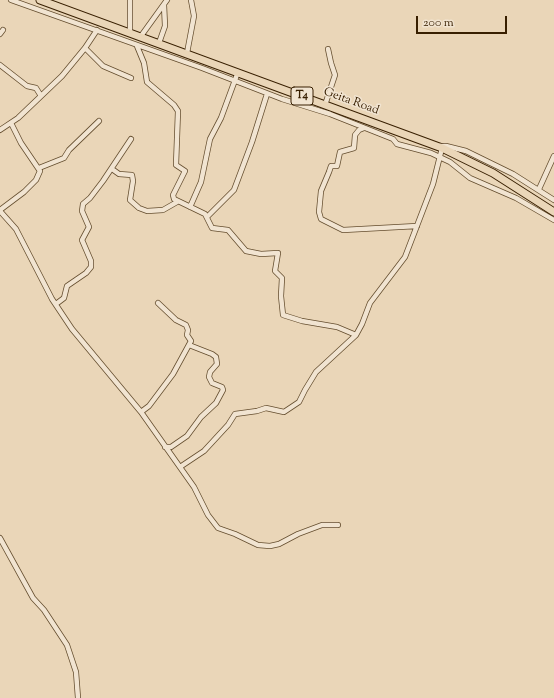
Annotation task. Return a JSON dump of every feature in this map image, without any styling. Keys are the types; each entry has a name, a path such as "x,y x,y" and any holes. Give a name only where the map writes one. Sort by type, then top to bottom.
{"highway":[{"name":"Geita Road","path":"40,0 440,147 493,173 554,212"}],"street":[{"path":"11,0 97,30 267,94 310,109 330,114 393,139 398,144 439,156 456,166 470,178 516,198 554,220"},
{"path":"130,0 130,32"},
{"path":"141,36 167,0"},
{"path":"187,53 194,16 191,0"},
{"path":"159,43 165,24 164,5"},
{"path":"0,130 11,123 62,76 86,48 97,30"},
{"path":"138,46 144,63 147,82 178,110 176,163 178,168 185,171 173,195 174,199 202,212 207,217 211,226 228,230 246,251 261,254 278,253 275,271 282,278 281,296 283,315 302,321 337,327 356,334"},
{"path":"86,48 103,66 131,78"},
{"path":"325,105 335,75 328,49"},
{"path":"0,65 25,85 36,88 41,96"},
{"path":"190,207 201,182 210,138 221,118 238,72"},
{"path":"207,217 234,190 251,148 267,94"},
{"path":"39,168 64,158 69,150 99,121"},
{"path":"11,123 21,143 39,168 39,175 30,186 0,210 16,229 56,304 72,329 141,412 198,492 208,515 218,528 258,545 274,545 322,525 338,525"},
{"path":"364,128 358,130 355,135 354,148 340,152 337,166 331,166 321,192 319,212 320,219 343,230 417,226"},
{"path":"56,304 64,298 66,286 86,273 91,267 91,261 82,240 89,227 82,206 112,169 131,139"},
{"path":"180,467 204,451 225,429 235,414 257,411 266,408 284,412 299,402 304,390 316,372 356,334 362,324 370,303 405,257 433,184 440,147 446,146 466,150 513,174 539,189 554,200"},
{"path":"539,189 554,156"},
{"path":"112,169 119,174 132,175 133,180 130,200 139,208 147,210 163,210 178,202"},
{"path":"141,412 149,406 158,395 191,341 187,335 188,328 158,303"},
{"path":"165,447 171,447 187,436 201,418 216,403 223,390 222,387 212,383 210,377 210,372 217,364 216,357 189,345"},
{"path":"0,538 33,598 44,610 67,645 76,672 78,698"}]}
